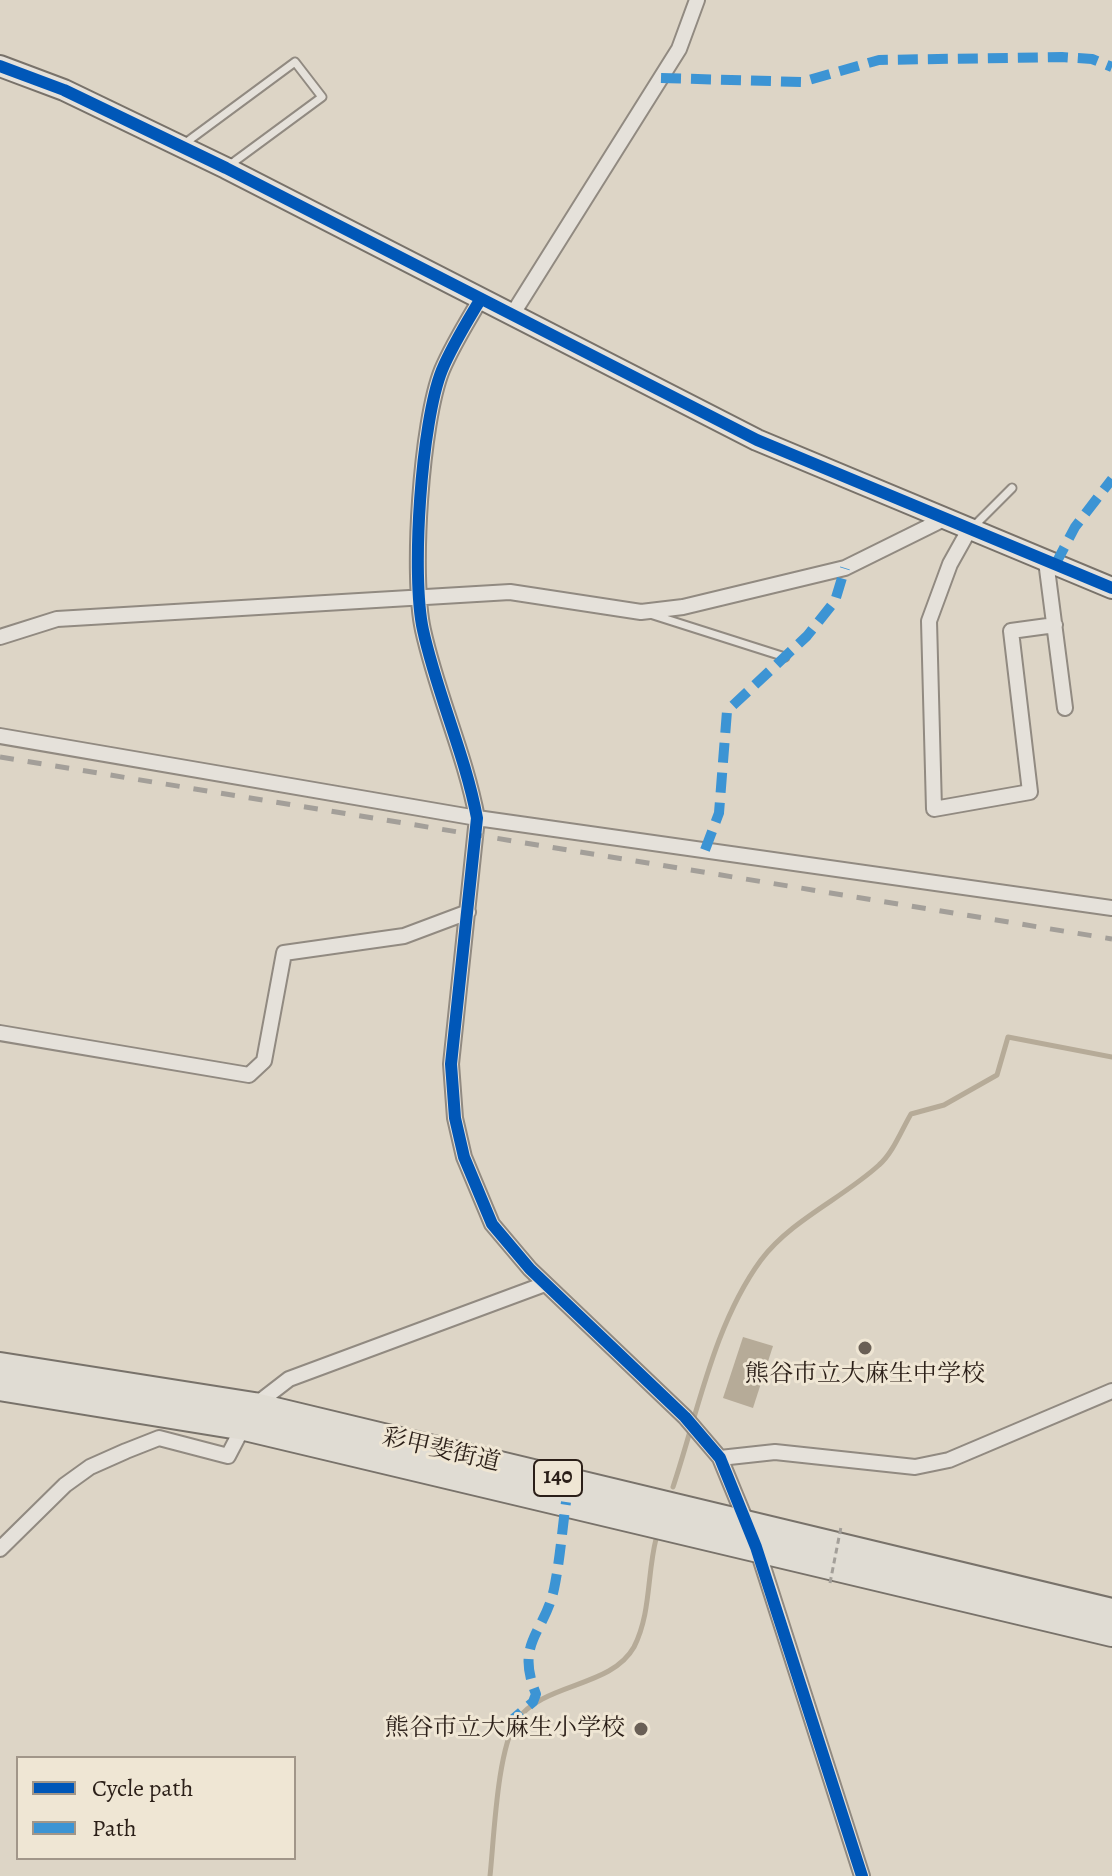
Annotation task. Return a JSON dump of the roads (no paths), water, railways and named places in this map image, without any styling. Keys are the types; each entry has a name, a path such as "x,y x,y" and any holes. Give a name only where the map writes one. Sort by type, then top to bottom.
{"highway":[{"name":"彩甲斐街道","path":"0,1366 249,1417 752,1535 1112,1612"},
{"name":"彩甲斐街道","path":"0,1387 249,1417"},
{"name":"彩甲斐街道","path":"752,1535 1112,1633"}],"street":[{"path":"512,315 679,49 697,0"},
{"path":"0,66 64,90 226,168 757,440 942,520 1112,588"},
{"path":"480,300 442,370 429,420 417,596 431,666 470,780 477,818 451,1064 455,1118 464,1157 492,1224 545,1284 685,1417 720,1458 752,1535 862,1876"},
{"path":"0,637 57,619 417,596 510,592 641,612 683,607 845,568 942,520"},
{"path":"969,530 950,564 929,621 934,809 1030,792 1011,631 1055,625"},
{"path":"1046,561 1065,708"},
{"path":"0,736 477,818 1112,908"},
{"path":"0,1033 249,1075 264,1061 284,953 404,936 468,912"},
{"path":"0,1549 65,1485 90,1467 159,1438 228,1456 249,1417 289,1379 545,1284"},
{"path":"720,1458 775,1452 915,1467 949,1460 1112,1391"}],"lane":[{"path":"181,147 295,62 322,97 226,168"},
{"path":"969,530 1012,488"},
{"path":"641,612 785,657"}],"waterway":[{"path":"673,1487 719,1340 745,1285 773,1246 879,1165 893,1148 911,1114 944,1105 997,1075 1008,1037 1112,1057"},
{"path":"490,1876 501,1772 510,1734 517,1720 543,1698 610,1670 634,1647 646,1608 656,1539"}],"railway":[{"path":"0,757 1112,939"}],"place":[{"name":"熊谷市立大麻生中学校","path":"865,1348"},
{"name":"熊谷市立大麻生小学校","path":"641,1729"}]}
